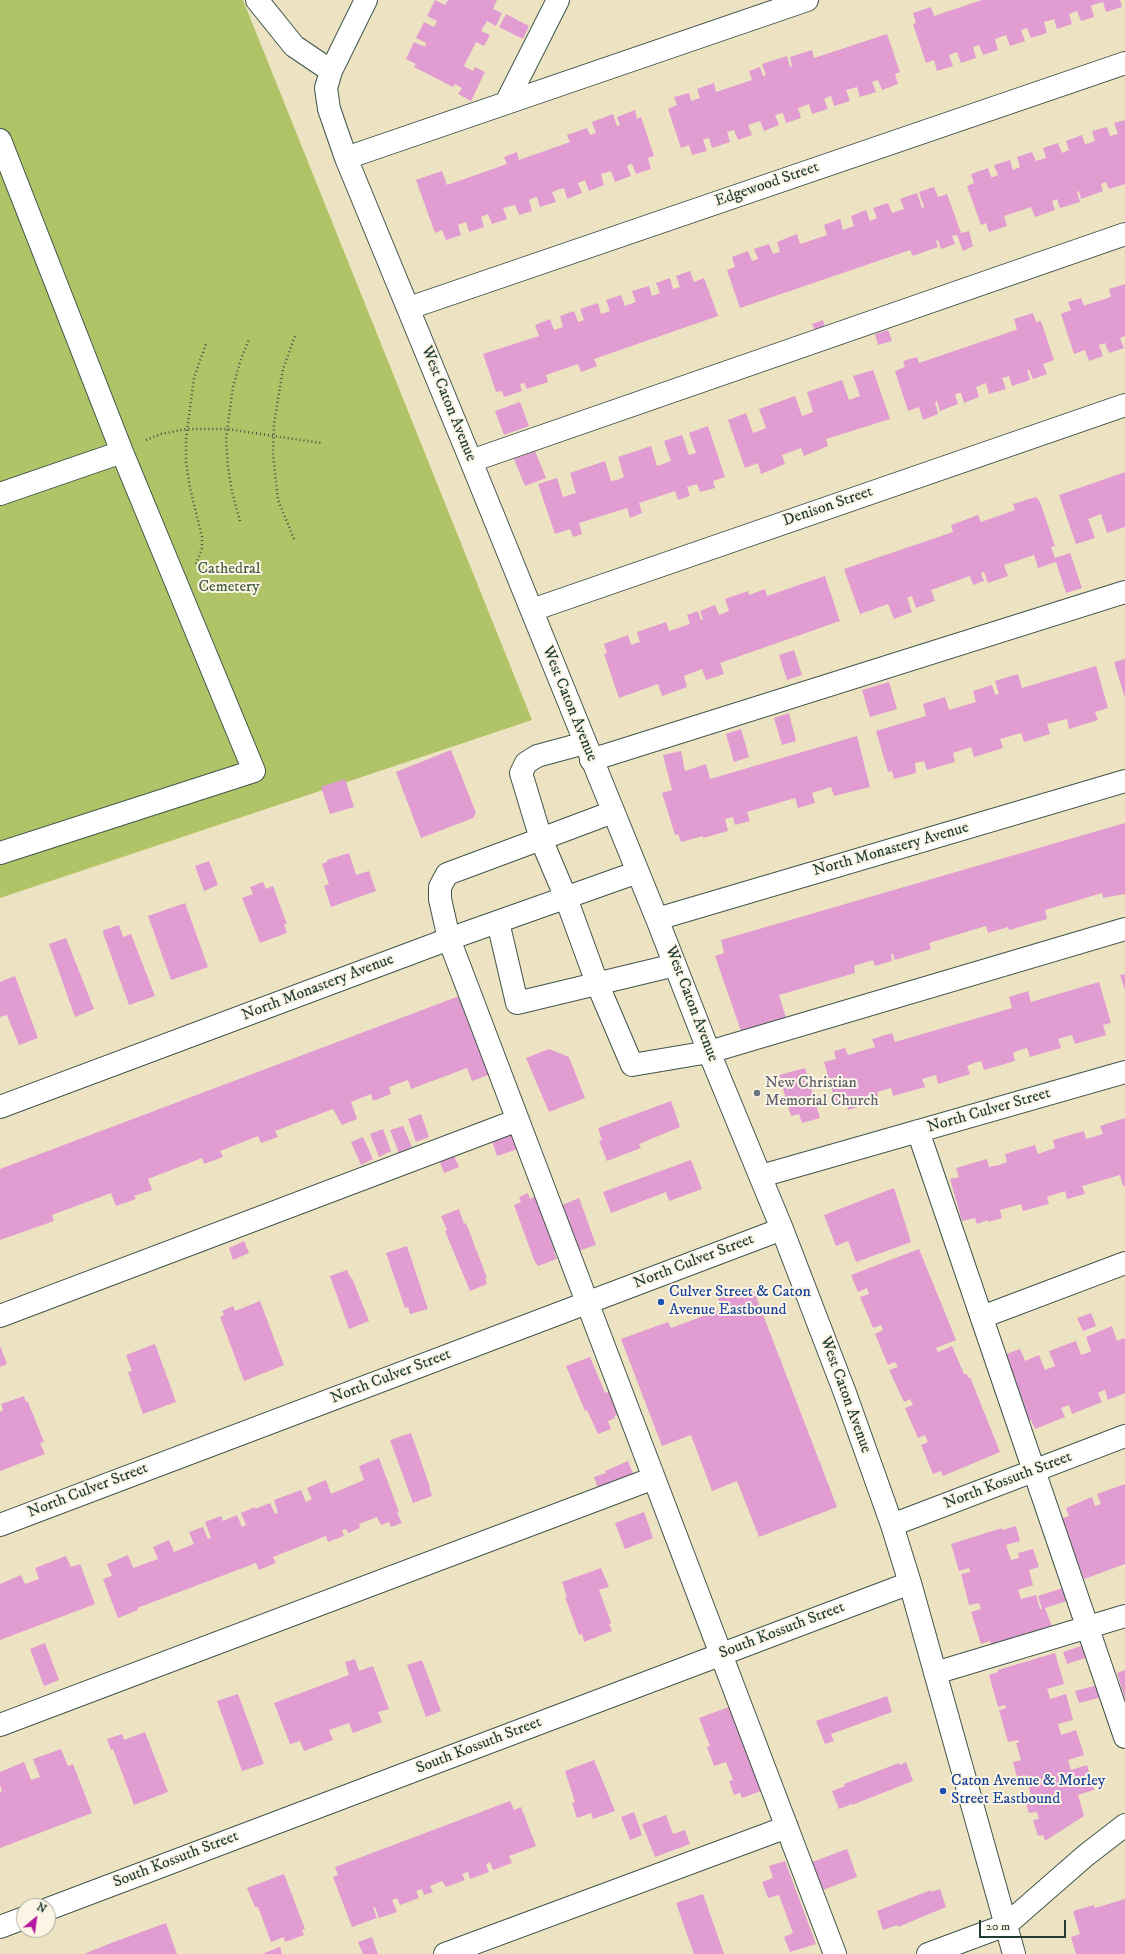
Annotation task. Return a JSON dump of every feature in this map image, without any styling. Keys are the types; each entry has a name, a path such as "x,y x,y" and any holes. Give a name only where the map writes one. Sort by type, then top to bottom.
{"street":[{"path":"257,0 294,46 331,71"},
{"name":"West Caton Avenue","path":"366,0 331,71 326,88 329,108 346,158 409,308 657,919 709,1052 782,1229 845,1393 892,1525 910,1583 1014,1954"},
{"path":"506,103 558,0"},
{"path":"346,158 807,0"},
{"name":"Edgewood Street","path":"409,308 1125,63"},
{"path":"0,140 122,452 254,771 0,853"},
{"path":"471,461 1125,234"},
{"name":"Denison Street","path":"532,610 1125,405"},
{"path":"0,494 122,452"},
{"path":"1125,592 588,751 536,756 526,763 522,773 541,839 566,898 597,983 632,1065 709,1052 1125,929"},
{"name":"North Monastery Avenue","path":"657,919 1125,781"},
{"path":"613,812 447,874 440,887 440,899 449,939 835,1954"},
{"name":"North Monastery Avenue","path":"0,1107 449,939 638,872"},
{"path":"498,922 517,1003 675,965"},
{"name":"North Culver Street","path":"760,1176 1125,1072"},
{"path":"0,1316 518,1120"},
{"path":"918,1132 1125,1737"},
{"name":"North Culver Street","path":"0,1525 782,1229"},
{"path":"982,1317 1125,1263"},
{"name":"North Kossuth Street","path":"892,1525 1125,1436"},
{"path":"0,1725 654,1478"},
{"name":"South Kossuth Street","path":"56,1906 910,1583"},
{"path":"935,1673 1125,1616"},
{"path":"928,1954 1006,1925 1085,1856 1125,1825"},
{"path":"445,1954 787,1827"},
{"path":"0,1927 16,1921"}],"path":[{"path":"294,336 283,369 273,436 274,475 278,500 294,540"},
{"path":"240,521 232,492 228,467 227,429 233,387 240,362 249,339"},
{"path":"175,580 198,562 202,548 202,537 190,488 186,462 187,429 194,378 206,344"},
{"path":"122,452 142,441 161,434 187,429 227,429 321,443"}],"green space":[{"name":"Cathedral Cemetery","path":"0,0 243,0 532,720 0,898"}],"building":[{"path":"435,0 445,5 448,0 497,0 493,9 502,13 496,26 487,21 481,31 490,35 484,46 476,42 464,66 473,71 475,67 485,72 471,101 458,94 462,88 455,84 453,87 414,67 416,64 406,59 414,42 425,47 426,43 416,38 424,22 434,27 437,21 427,16"},
{"path":"982,0 1120,0 1122,7 1106,12 1103,2 1096,4 1091,6 1094,17 1081,21 1077,11 1069,14 1072,24 1057,29 1054,19 1044,22 1047,33 1031,38 1027,28 1021,30 1025,41 1010,46 1006,35 995,39 998,50 983,55 979,45 973,47 976,58 961,63 957,52 949,55 953,66 937,71 934,60 926,63 913,24 916,23 913,13 931,7 934,16"},
{"path":"506,14 529,26 523,39 499,27"},
{"path":"887,34 900,72 895,74 898,84 882,90 878,80 872,82 876,92 860,97 857,87 846,90 850,101 834,106 831,96 828,97 824,99 828,109 812,114 809,104 798,108 801,118 786,123 783,113 775,115 779,125 764,131 760,121 748,125 752,135 738,140 734,130 727,132 730,142 712,148 709,138 705,139 703,140 707,151 692,155 689,145 681,148 668,109 677,105 674,97 689,93 691,101 700,98 697,89 714,83 716,92 752,80 749,71 760,67 763,76 766,75 762,64 787,56 790,67 792,66 790,57 812,50 814,58"},
{"path":"635,110 637,119 641,117 654,156 648,158 651,169 636,174 632,164 630,164 627,166 631,176 615,182 611,171 601,174 604,185 589,191 585,180 578,183 582,193 567,199 564,188 552,192 556,202 540,207 537,197 529,200 532,211 519,215 515,205 503,208 507,219 492,224 488,214 481,217 484,227 469,232 466,222 460,224 458,225 461,235 446,240 442,230 435,233 416,180 442,171 447,185 507,164 504,157 517,152 519,160 570,142 567,135 587,128 590,135 596,133 592,122 613,114 617,126 620,125 617,117"},
{"path":"1125,120 1125,184 1109,189 1106,182 1101,184 1103,191 1081,199 1079,191 1077,192 1080,202 1060,208 1057,199 1052,201 1055,210 1035,217 1031,207 1004,216 1007,226 989,232 986,223 981,225 967,186 974,183 971,174 988,168 991,177 993,177 998,175 994,165 1010,160 1013,170 1020,167 1017,157 1032,152 1036,161 1046,158 1043,148 1058,143 1062,153 1069,150 1066,141 1082,135 1085,144 1095,141 1092,131 1107,127 1110,136 1118,134 1114,123"},
{"path":"934,187 938,197 947,194 961,233 969,231 973,246 963,251 957,235 952,236 955,244 941,249 938,240 936,241 938,247 913,256 910,250 740,308 727,270 735,267 732,257 748,251 752,261 758,259 754,249 769,244 773,254 780,252 777,242 797,234 800,244 827,235 824,225 840,219 843,230 854,226 851,216 866,210 870,221 877,218 873,208 888,203 892,213 904,209 900,199 917,193 922,208 924,207 919,192"},
{"path":"690,271 694,282 704,278 718,316 594,359 597,366 581,372 578,364 546,375 548,382 527,389 524,383 520,384 522,391 504,397 502,391 496,392 483,354 539,336 535,325 550,319 554,330 563,327 560,316 574,311 578,322 584,320 580,309 598,303 601,314 610,311 606,300 621,295 625,306 636,302 632,291 649,286 652,296 660,293 656,283 670,278 673,289 680,287 676,276"},
{"path":"1125,284 1125,336 1120,338 1124,348 1109,353 1105,343 1099,345 1103,356 1089,361 1085,350 1074,354 1061,314 1071,310 1068,302 1081,298 1084,306 1111,297 1109,289"},
{"path":"1033,313 1036,322 1041,321 1054,360 1043,364 1047,374 1033,379 1029,370 1027,370 1030,380 1012,386 1009,376 1002,378 1006,389 989,394 986,383 976,387 979,397 964,403 961,393 958,393 955,395 958,404 940,411 937,401 935,402 938,414 923,420 919,407 908,411 895,371 905,367 903,361 917,357 919,363 1016,330 1014,319"},
{"path":"823,320 825,327 815,331 812,324"},
{"path":"888,330 892,341 878,345 875,334"},
{"path":"873,370 890,419 826,439 828,446 804,456 801,448 782,455 785,464 761,474 758,463 745,468 728,420 746,413 753,433 766,428 759,409 795,396 802,416 813,412 807,392 842,380 849,400 860,396 853,376"},
{"path":"520,402 529,426 504,435 495,411"},
{"path":"708,426 725,477 713,481 715,488 700,492 697,484 687,487 690,496 678,500 675,491 639,503 642,513 630,518 627,508 579,523 582,534 573,537 570,529 555,534 538,484 557,478 563,497 576,493 570,473 605,461 611,481 617,480 624,477 618,457 651,446 657,466 671,461 664,441 682,435 689,455 696,453 689,433"},
{"path":"535,451 546,478 525,486 514,459"},
{"path":"1125,472 1125,527 1107,533 1101,514 1088,519 1095,538 1076,544 1059,495"},
{"path":"1036,497 1040,502 1055,546 1051,547 1055,558 1070,553 1082,588 1066,593 1056,562 1038,568 1034,555 1004,565 1008,576 988,583 984,572 981,573 984,581 973,585 970,576 931,590 935,601 916,608 912,596 907,598 912,612 894,619 888,604 860,614 844,569 953,532 951,525 978,515 981,522 1015,510 1013,504"},
{"path":"825,576 840,621 720,663 724,674 706,680 702,669 684,676 687,687 662,696 658,684 619,698 604,654 607,653 604,644 628,635 631,645 640,642 637,632 666,622 669,631 690,624 687,615 698,611 701,620 703,619 700,611 715,605 719,615 729,611 725,599 748,591 749,595 765,589 767,596"},
{"path":"794,650 802,675 787,680 779,655"},
{"path":"1125,659 1125,698 1114,662"},
{"path":"1096,666 1108,708 1095,712 1098,720 1069,729 1067,719 1047,724 1050,734 1024,742 1021,733 1000,739 1003,748 974,757 971,747 953,753 955,762 927,770 924,761 915,763 916,773 894,779 892,771 888,772 876,731 926,716 923,704 945,697 949,710 976,702 973,691 992,685 995,695 999,694 995,681 1018,674 1022,688"},
{"path":"889,682 897,709 870,717 862,690"},
{"path":"789,713 796,741 782,745 774,718"},
{"path":"741,729 749,757 734,762 726,734"},
{"path":"857,736 870,787 834,796 831,787 812,793 815,803 798,808 795,798 747,812 750,821 735,825 733,817 725,819 728,831 703,838 703,836 681,842 678,834 675,835 662,793 672,790 663,755 681,751 685,771 706,764 710,779"},
{"path":"451,750 476,813 473,818 421,838 396,772"},
{"path":"345,779 354,807 330,814 321,787"},
{"path":"1125,823 1125,894 1103,898 1102,893 1045,910 1047,919 1009,930 1008,927 988,933 986,926 929,943 931,949 895,960 893,954 891,954 892,961 875,966 873,960 854,966 855,973 779,995 787,1021 742,1034 715,956 724,953 721,940"},
{"path":"349,853 356,875 369,871 376,891 331,907 324,886 329,884 322,864 327,862 327,860"},
{"path":"209,861 218,885 204,891 195,866"},
{"path":"263,882 266,889 273,886 287,924 284,924 287,933 260,943 242,898 253,894 250,887"},
{"path":"185,903 208,967 171,980 148,916"},
{"path":"119,925 123,937 131,934 155,996 129,1005 103,933 104,930"},
{"path":"66,938 94,1009 75,1017 49,944"},
{"path":"1125,974 1125,990 1120,975"},
{"path":"15,976 38,1038 19,1045 7,1015 0,1017 0,982"},
{"path":"1099,982 1111,1023 1103,1025 1106,1035 1075,1044 1072,1035 1058,1039 1061,1048 1030,1057 1027,1048 1020,1050 1013,1053 1015,1061 984,1070 981,1061 974,1063 967,1066 970,1074 938,1084 936,1075 922,1079 925,1087 893,1096 891,1088 877,1092 879,1101 848,1110 846,1101 836,1104 824,1062 836,1059 834,1051 845,1048 848,1055 875,1047 872,1039 892,1033 895,1042 1012,1008 1009,997 1028,991 1031,1002"},
{"path":"462,995 491,1074 472,1081 467,1068 411,1089 408,1080 389,1087 391,1094 373,1101 371,1094 351,1102 357,1119 342,1125 333,1109 275,1131 278,1137 261,1143 258,1136 220,1151 223,1157 204,1164 202,1158 148,1179 152,1190 134,1196 136,1199 116,1206 111,1193 52,1215 54,1221 0,1240 0,1169"},
{"path":"549,1049 569,1057 585,1098 549,1112 526,1058"},
{"path":"805,1068 820,1118 802,1123 799,1114 791,1116 779,1075"},
{"path":"671,1101 680,1127 639,1144 641,1148 607,1161 599,1141 602,1140 598,1128"},
{"path":"421,1114 429,1137 416,1142 408,1119"},
{"path":"1125,1118 1125,1186 1123,1186 1120,1175 1082,1186 1085,1194 1067,1199 1065,1191 1047,1197 1049,1204 1023,1211 1021,1204 1000,1210 1002,1218 988,1222 988,1220 977,1224 975,1218 962,1221 950,1179 959,1177 956,1168 987,1159 989,1167 999,1165 1007,1162 1005,1154 1035,1145 1038,1154 1055,1148 1053,1140 1084,1131 1086,1139 1103,1134 1100,1126"},
{"path":"403,1126 412,1147 399,1153 390,1130"},
{"path":"383,1129 391,1151 379,1157 370,1134"},
{"path":"513,1133 518,1149 497,1156 492,1141"},
{"path":"363,1137 373,1159 361,1165 351,1142"},
{"path":"454,1156 459,1167 444,1173 440,1162"},
{"path":"691,1160 702,1189 669,1201 666,1192 611,1213 603,1192"},
{"path":"894,1188 911,1242 856,1262 848,1241 836,1246 824,1215"},
{"path":"528,1193 530,1199 536,1196 556,1251 554,1252 557,1259 538,1266 534,1260 514,1205 521,1202 519,1197"},
{"path":"579,1198 596,1245 578,1251 560,1206"},
{"path":"459,1209 464,1224 466,1223 487,1278 485,1278 487,1284 470,1291 445,1231 447,1230 441,1216"},
{"path":"244,1241 249,1253 233,1260 229,1248"},
{"path":"407,1246 428,1309 410,1314 408,1307 405,1308 386,1253"},
{"path":"919,1249 956,1340 936,1348 938,1352 952,1346 964,1374 967,1374 968,1378 970,1377 1000,1452 943,1476 941,1471 933,1474 921,1445 928,1442 925,1435 918,1438 905,1408 913,1405 911,1399 904,1402 889,1370 898,1367 895,1362 888,1365 875,1334 883,1330 882,1327 881,1325 873,1328 860,1297 869,1294 867,1288 858,1292 851,1275"},
{"path":"347,1270 351,1279 352,1278 369,1321 349,1329 330,1276"},
{"path":"752,1286 837,1507 759,1537 737,1481 712,1491 691,1435 662,1446 621,1339 668,1322 671,1328 722,1309 718,1298"},
{"path":"260,1301 284,1365 244,1381 220,1317 224,1315 222,1311 233,1306 235,1311"},
{"path":"1091,1313 1096,1326 1083,1331 1077,1318"},
{"path":"1112,1326 1117,1341 1124,1338 1125,1340 1125,1393 1108,1400 1105,1390 1102,1391 1098,1393 1102,1402 1072,1414 1069,1405 1061,1408 1065,1417 1035,1429 1031,1420 1026,1422 1001,1356 1020,1349 1025,1361 1039,1355 1045,1370 1055,1366 1049,1351 1076,1341 1081,1355 1087,1353 1091,1351 1086,1337"},
{"path":"155,1344 176,1402 143,1414 128,1372 132,1371 126,1355"},
{"path":"0,1346 7,1364 0,1367"},
{"path":"590,1357 605,1393 611,1391 620,1414 614,1416 615,1418 608,1421 611,1429 598,1434 587,1410 585,1411 566,1366"},
{"path":"24,1396 26,1402 28,1402 44,1442 40,1443 45,1454 0,1471 0,1412 3,1410 1,1404"},
{"path":"411,1433 432,1496 413,1503 390,1440"},
{"path":"379,1458 399,1512 397,1513 402,1523 391,1527 389,1522 381,1525 377,1517 359,1524 360,1528 348,1533 346,1529 342,1530 344,1536 328,1542 326,1536 273,1557 276,1563 259,1570 256,1563 137,1608 138,1610 118,1618 103,1579 112,1576 107,1564 128,1555 133,1568 158,1559 153,1547 169,1540 174,1552 194,1544 189,1532 203,1527 208,1539 211,1538 205,1522 221,1516 223,1521 237,1515 242,1527 246,1525 241,1513 270,1503 275,1514 278,1513 274,1500 301,1490 306,1502 312,1499 307,1488 326,1480 331,1494 364,1480 359,1466"},
{"path":"628,1461 634,1476 611,1485 610,1483 598,1488 594,1477 606,1473 605,1471"},
{"path":"1125,1484 1125,1564 1084,1579 1061,1519 1069,1516 1066,1508 1092,1497 1095,1506 1101,1504 1097,1494"},
{"path":"644,1512 653,1538 625,1549 615,1523"},
{"path":"1016,1526 1020,1541 1006,1545 1011,1560 1019,1558 1018,1553 1033,1549 1039,1567 1029,1570 1033,1585 1018,1590 1021,1599 1036,1595 1040,1609 1042,1609 1038,1596 1063,1588 1067,1601 1045,1608 1052,1627 991,1644 990,1641 981,1644 971,1612 981,1609 979,1603 969,1605 961,1574 970,1572 969,1568 959,1571 951,1544 1002,1528 1002,1530"},
{"path":"66,1556 71,1567 80,1564 95,1604 0,1640 0,1584 21,1575 25,1584 39,1579 35,1568"},
{"path":"601,1568 609,1587 599,1590 611,1623 609,1624 612,1631 584,1642 582,1634 579,1635 565,1597 567,1597 562,1582"},
{"path":"45,1643 59,1680 44,1686 30,1649"},
{"path":"1087,1644 1091,1656 1067,1664 1063,1652"},
{"path":"1055,1653 1064,1684 1047,1689 1050,1699 1066,1694 1073,1720 1058,1724 1061,1735 1076,1730 1084,1755 1068,1760 1071,1770 1087,1765 1094,1790 1078,1795 1084,1816 1045,1841 1043,1835 1038,1836 1033,1820 1039,1819 1037,1812 1029,1813 1024,1798 1031,1795 1025,1775 1017,1777 1013,1762 1021,1760 1016,1743 1019,1742 1018,1740 1008,1742 999,1710 1006,1708 1005,1705 998,1707 989,1675 998,1672 998,1670"},
{"path":"355,1659 359,1671 373,1666 389,1709 378,1712 382,1722 353,1733 349,1723 329,1730 333,1740 304,1751 300,1741 290,1744 274,1703 349,1675 345,1662"},
{"path":"422,1660 441,1711 426,1717 407,1665"},
{"path":"1125,1670 1125,1700 1117,1673"},
{"path":"1098,1685 1102,1697 1079,1703 1075,1691"},
{"path":"238,1694 264,1764 242,1771 217,1701"},
{"path":"887,1696 892,1712 831,1734 834,1741 825,1744 816,1721"},
{"path":"729,1707 731,1714 733,1713 761,1791 742,1798 740,1793 734,1795 729,1781 733,1780 726,1762 714,1766 707,1747 710,1746 699,1718"},
{"path":"145,1732 168,1792 134,1805 113,1749 111,1750 107,1739 122,1734 124,1740"},
{"path":"61,1749 68,1766 73,1764 92,1813 0,1848 0,1792 2,1791 0,1785 0,1772 24,1762 31,1780 40,1777 33,1759"},
{"path":"594,1760 615,1811 593,1819 591,1813 577,1818 572,1803 575,1802 565,1771"},
{"path":"906,1762 913,1781 839,1809 832,1791 845,1786 844,1784 899,1763 900,1765"},
{"path":"510,1801 514,1810 521,1807 536,1846 509,1856 512,1863 493,1870 490,1862 486,1865 489,1872 470,1879 468,1872 462,1874 465,1880 446,1887 442,1881 430,1886 433,1892 424,1895 422,1889 416,1891 419,1898 400,1905 397,1898 392,1900 397,1912 379,1918 375,1907 373,1907 377,1918 352,1927 333,1877 338,1875 335,1867"},
{"path":"634,1812 642,1835 630,1840 621,1817"},
{"path":"666,1815 673,1834 685,1830 690,1844 655,1857 642,1824"},
{"path":"847,1849 857,1877 823,1890 812,1862"},
{"path":"785,1861 816,1944 790,1952 784,1937 793,1933 779,1895 768,1898 762,1882 773,1878 769,1866"},
{"path":"284,1874 305,1929 302,1930 304,1935 285,1942 284,1937 271,1942 258,1907 255,1907 247,1888"},
{"path":"940,1889 946,1907 898,1927 897,1925 883,1930 877,1911 931,1890 931,1892"},
{"path":"703,1894 724,1954 694,1954 676,1903"},
{"path":"1125,1899 1125,1954 1076,1954 1071,1937 1080,1934 1073,1911 1094,1905 1095,1908"},
{"path":"166,1923 177,1954 84,1954 111,1943"},
{"path":"372,1937 378,1954 363,1954 358,1942"},
{"path":"280,1947 282,1954 262,1954"}],"place":[{"name":"New Christian Memorial Church","path":"757,1093"},
{"name":"Culver Street & Caton Avenue Eastbound","path":"661,1302"},
{"name":"Caton Avenue & Morley Street Eastbound","path":"943,1791"}]}
